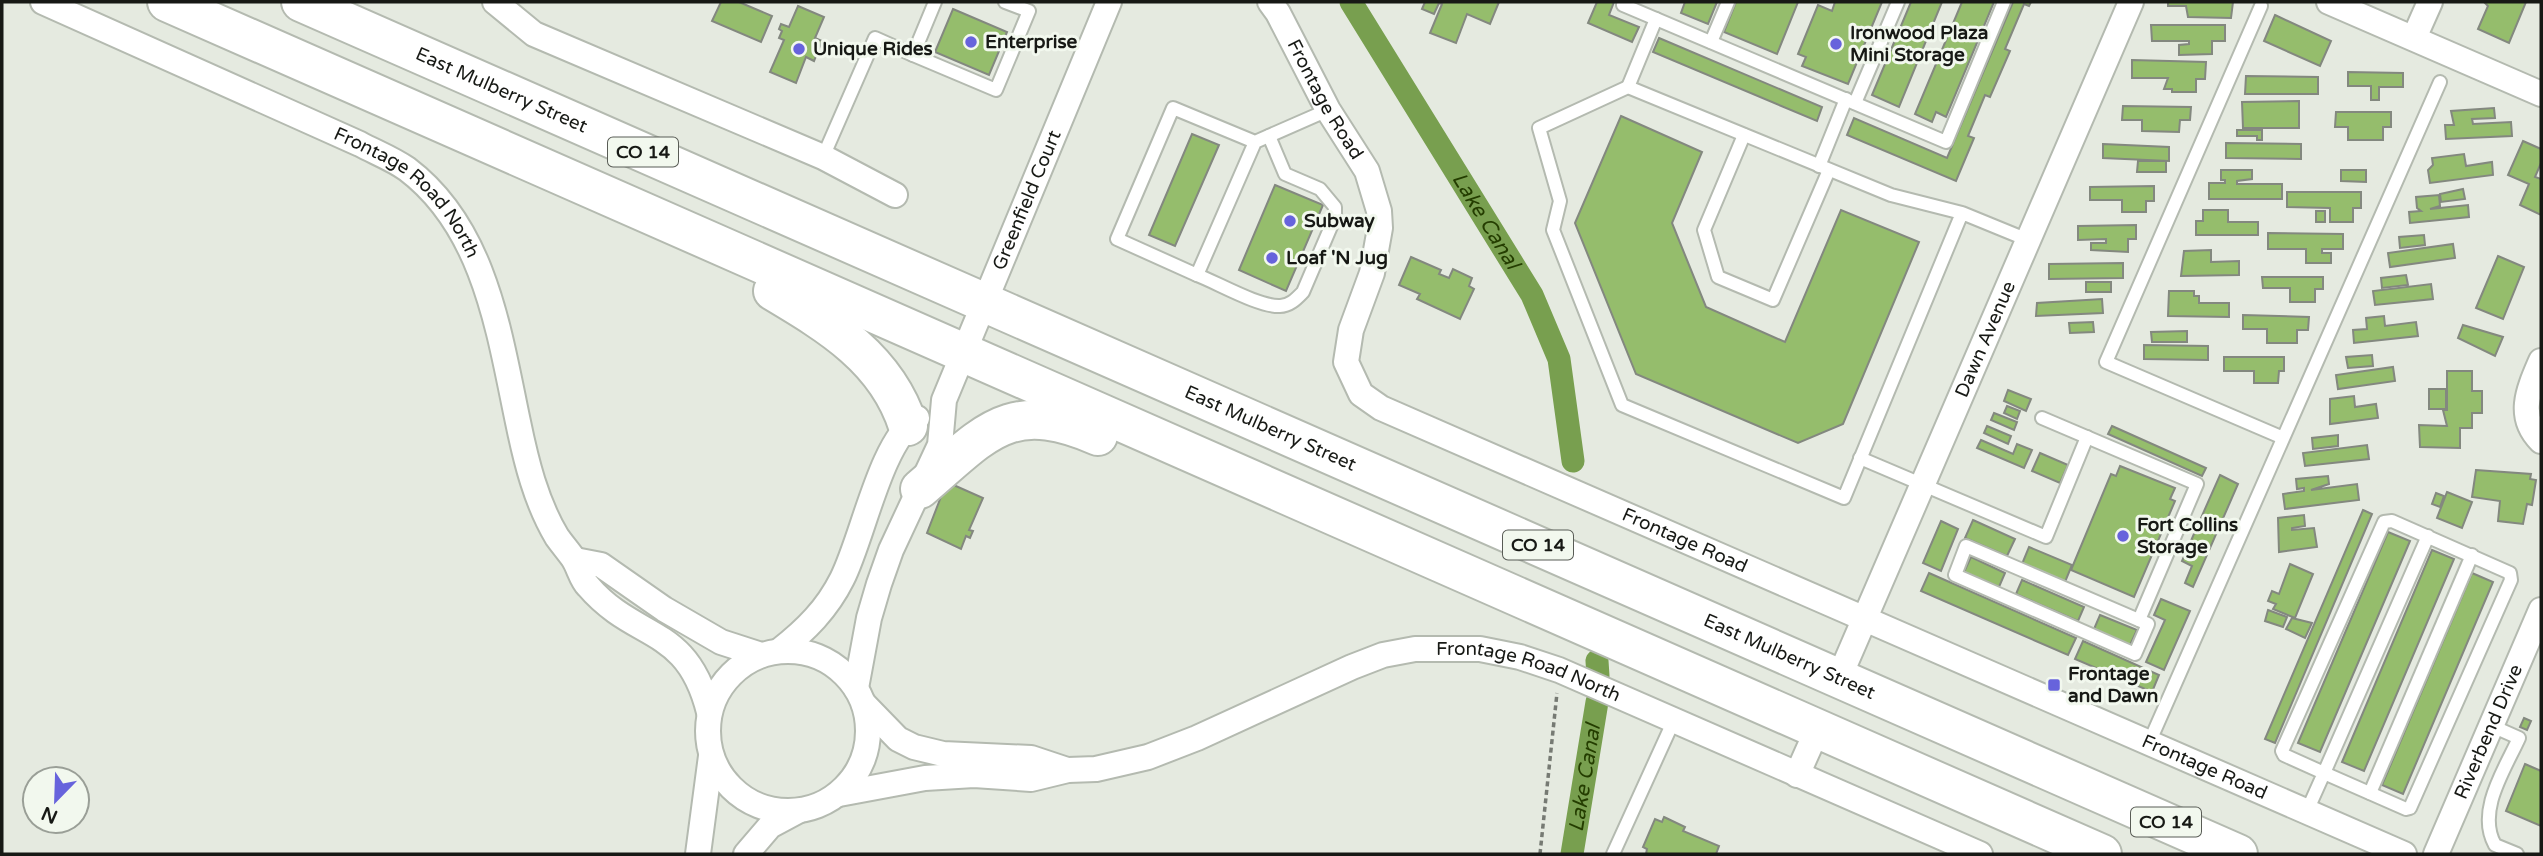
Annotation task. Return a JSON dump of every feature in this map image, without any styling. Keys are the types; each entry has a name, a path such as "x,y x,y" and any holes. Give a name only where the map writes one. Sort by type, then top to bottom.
{"highway":[{"name":"CO 14","path":"167,2 2102,854"},
{"name":"East Mulberry Street","path":"301,2 2238,854"},
{"path":"569,179 639,230 769,288 827,325 881,373 899,397 908,426"},
{"path":"919,489 985,435 1008,423 1035,417 1082,429 1251,502 1341,519"}],"street":[{"name":"Frontage Road North","path":"43,2 360,144 407,169 439,202 463,235 482,275 496,315 524,447 539,502 558,538 575,560 586,585 608,605 675,647 686,659 703,689 709,712"},
{"path":"495,2 534,34 823,157 895,195"},
{"name":"Greenfield Court","path":"944,400 1109,2"},
{"name":"Frontage Road","path":"1270,2 1328,110 1367,171 1379,211 1380,228 1373,273 1346,345 1346,362 1361,394 1381,408 2404,854"},
{"name":"Dawn Avenue","path":"1839,678 2131,2"},
{"path":"2329,2 2541,94"},
{"path":"2414,38 2430,2"},
{"path":"2541,361 2526,397 2530,426 2541,441"},
{"path":"798,811 776,811 755,805 735,793 720,776 711,756 706,734 709,712 717,691 731,673 770,653 810,626 843,577 890,455 908,426 944,400"},
{"path":"746,854 770,826 839,794 854,777 864,757 868,740 860,696 869,618 879,584 940,445 944,400"},
{"path":"575,560 601,565 664,609 721,642 770,653 806,653 831,663 898,739 914,747 943,754 1031,758 1068,770"},
{"name":"Riverbend Drive","path":"2436,854 2541,610"},
{"name":"Frontage Road North","path":"1068,770 1096,769 1148,757 1198,738 1383,655 1426,648 1480,649 1520,657 1559,670 1980,854"},
{"path":"1797,775 1818,728"},
{"path":"698,854 711,756"},
{"path":"839,794 925,778 974,775 1031,779 1068,770"}],"lane":[{"path":"913,55 935,2"},
{"path":"823,157 875,38 996,90 1029,12 1005,2"},
{"path":"1624,2 1623,5 1946,142 2004,2"},
{"path":"1711,42 1728,2"},
{"path":"1744,135 1704,230 1718,277 1773,300 1851,101 1898,2"},
{"path":"2261,6 2106,362 2281,437"},
{"path":"1656,19 1628,87 1539,128 1560,201 1553,230 1622,405 1844,498 1962,213"},
{"path":"2149,743 2281,437 2440,82"},
{"path":"1628,87 1891,195 1962,213 2028,240"},
{"path":"1255,142 1173,108 1117,239 1266,304 1282,307 1295,301 1303,292 1335,217 1335,207 1320,189 1285,174 1269,136"},
{"path":"1197,275 1255,142 1328,110"},
{"path":"2042,418 2197,484 2139,620"},
{"path":"1860,458 2046,537 2087,437"},
{"path":"2392,521 2428,536 2510,573 2511,580 2410,808 2406,810 2284,755 2283,751 2384,522 2392,521"},
{"path":"2307,811 2428,536"},
{"path":"1966,547 2139,620 2148,624 2135,654 1955,575 1966,547"},
{"path":"2370,793 2472,555"},
{"path":"1614,854 1674,720"},
{"path":"2492,726 2519,738 2491,800 2487,827 2495,845 2517,854"}],"path":[{"path":"1541,854 1559,670"}],"building":[{"path":"721,2 739,2 772,16 761,42 712,21"},
{"path":"1425,2 1499,2 1490,24 1467,14 1456,43 1430,33 1442,4 1439,3 1434,14 1422,9"},
{"path":"1597,2 1614,2 1609,15 1639,27 1632,42 1588,23"},
{"path":"1685,2 1717,2 1708,24 1681,13"},
{"path":"1736,2 1798,2 1777,54 1724,32"},
{"path":"1835,2 1882,2 1848,84 1802,66 1806,57 1798,54 1818,5 1832,11"},
{"path":"1911,2 1942,2 1899,107 1872,95"},
{"path":"1962,2 1994,2 1946,117 1936,112 1932,122 1915,114"},
{"path":"2013,2 2031,2 2029,6 2024,4 2005,49 2010,51 1990,97 1985,95 1968,136 1974,138 1956,181 1847,135 1854,118 1947,158"},
{"path":"2168,2 2233,2 2231,18 2188,17 2186,6 2168,6"},
{"path":"2484,2 2526,2 2509,43 2478,29 2488,6"},
{"name":"Unique Rides","path":"798,6 824,17 815,38 822,41 814,61 806,57 796,83 770,72 784,40 779,38 781,24 789,27"},
{"name":"Enterprise","path":"953,9 1007,32 989,75 935,52"},
{"path":"2275,15 2331,41 2320,66 2264,41"},
{"path":"2151,25 2225,25 2225,41 2212,41 2212,54 2179,55 2179,45 2189,44 2189,41 2152,41"},
{"path":"1659,38 1822,107 1817,121 1653,52"},
{"path":"2132,60 2206,62 2205,79 2196,79 2196,92 2172,92 2172,89 2164,89 2168,78 2132,78"},
{"path":"2348,72 2403,73 2403,87 2379,87 2379,100 2371,100 2371,86 2348,86"},
{"path":"2246,76 2318,77 2318,94 2245,94"},
{"path":"2299,101 2299,128 2243,128 2242,102"},
{"path":"2123,106 2191,107 2190,120 2180,120 2179,132 2142,131 2142,120 2122,120"},
{"path":"2494,108 2495,118 2472,119 2473,124 2511,122 2512,136 2446,139 2445,125 2454,125 2451,111"},
{"path":"2336,112 2391,112 2391,127 2383,127 2383,140 2348,140 2348,127 2335,127"},
{"path":"1621,116 1702,152 1672,223 1706,307 1785,342 1841,210 1919,242 1843,424 1798,443 1636,374 1575,223"},
{"path":"2237,130 2262,130 2262,140 2257,140 2257,136 2237,136"},
{"path":"1192,134 1219,145 1175,246 1149,235"},
{"path":"2523,141 2541,149 2541,163 2535,177 2541,179 2541,215 2520,205 2529,184 2508,175"},
{"path":"2226,143 2301,144 2301,159 2226,158"},
{"path":"2103,144 2169,147 2169,161 2103,158"},
{"path":"2464,154 2466,166 2492,162 2493,175 2430,183 2428,170 2433,165 2432,158"},
{"path":"2138,161 2166,161 2166,172 2137,172"},
{"path":"2221,170 2252,170 2252,179 2237,181 2237,184 2282,184 2282,199 2209,199 2209,183 2225,183 2225,180 2221,180"},
{"path":"2341,170 2366,170 2366,182 2341,181"},
{"path":"1275,185 1323,205 1286,291 1239,270"},
{"path":"2154,186 2154,201 2146,201 2146,212 2122,212 2122,200 2090,200 2090,187"},
{"path":"2463,189 2465,199 2441,202 2440,194"},
{"path":"2287,192 2361,192 2361,208 2353,208 2353,222 2330,222 2330,208 2287,207"},
{"path":"2439,195 2440,206 2430,209 2468,205 2469,217 2410,223 2409,212 2421,211 2417,208 2416,197"},
{"path":"2203,210 2228,210 2228,222 2258,222 2258,235 2196,235 2196,221 2203,221"},
{"path":"2316,211 2325,211 2325,222 2316,222"},
{"path":"2136,225 2136,239 2128,239 2128,252 2091,250 2091,243 2106,243 2106,239 2078,240 2078,226"},
{"path":"2268,233 2343,234 2343,249 2322,249 2322,253 2331,253 2331,263 2306,263 2306,249 2268,249"},
{"path":"2424,235 2425,245 2400,248 2399,237"},
{"path":"2453,244 2455,258 2390,267 2388,253"},
{"path":"2211,250 2211,262 2239,261 2239,275 2181,276 2184,251"},
{"path":"2498,256 2524,267 2503,319 2476,308"},
{"path":"1411,257 1441,270 1439,274 1449,278 1453,269 1472,278 1469,286 1474,289 1460,319 1417,299 1420,294 1399,285"},
{"path":"2123,263 2123,278 2049,279 2049,264"},
{"path":"2406,275 2408,285 2382,288 2381,278"},
{"path":"2262,277 2323,277 2323,289 2315,289 2315,302 2290,302 2290,288 2263,288"},
{"path":"2086,282 2111,282 2111,292 2086,292"},
{"path":"2431,284 2433,299 2375,305 2373,291"},
{"path":"2169,291 2194,291 2194,296 2199,296 2199,303 2229,303 2229,317 2168,316"},
{"path":"2102,299 2103,313 2036,316 2037,303"},
{"path":"2243,315 2309,317 2308,330 2297,330 2297,343 2267,343 2267,329 2243,329"},
{"path":"2384,316 2385,326 2416,322 2418,336 2354,343 2353,330 2367,329 2366,318"},
{"path":"2093,322 2094,332 2070,333 2069,323"},
{"path":"2463,325 2503,337 2495,356 2458,338"},
{"path":"2187,331 2187,342 2152,342 2151,332"},
{"path":"2144,345 2208,346 2208,360 2144,359"},
{"path":"2372,355 2373,366 2348,368 2346,357"},
{"path":"2224,357 2284,357 2284,371 2279,371 2278,383 2254,383 2254,371 2224,371"},
{"path":"2393,367 2395,381 2338,389 2336,375"},
{"path":"2447,371 2472,371 2472,391 2482,391 2482,413 2472,413 2472,428 2460,428 2460,448 2420,447 2419,425 2447,426 2443,410 2447,410"},
{"path":"2429,389 2446,389 2446,409 2429,409"},
{"path":"2008,390 2031,399 2026,411 2004,401"},
{"path":"2354,396 2355,407 2376,404 2378,418 2330,424 2330,399"},
{"path":"2007,406 2020,411 2017,419 2004,413"},
{"path":"1994,413 2017,422 2014,430 1991,420"},
{"path":"1987,426 2011,436 2008,444 1984,433"},
{"path":"2112,426 2206,468 2202,476 2108,434"},
{"path":"2338,435 2338,446 2313,449 2312,438"},
{"path":"1981,440 2013,454 2017,444 2032,450 2024,468 1977,448"},
{"path":"2367,445 2369,459 2305,466 2303,453"},
{"path":"2040,453 2068,465 2060,483 2032,471"},
{"name":"Fort Collins Storage","path":"2120,466 2175,488 2170,499 2175,501 2134,597 2071,570 2111,474 2116,476"},
{"path":"2476,470 2531,474 2530,479 2536,480 2532,505 2527,504 2523,524 2498,521 2500,501 2472,497"},
{"path":"2220,475 2238,484 2193,587 2185,583 2192,566 2182,561"},
{"path":"2328,476 2329,484 2311,490 2357,484 2359,500 2285,509 2283,494 2304,491 2304,488 2297,489 2296,479"},
{"path":"949,483 983,498 969,530 973,531 970,538 966,536 961,549 927,533 944,489"},
{"path":"2447,492 2472,502 2462,528 2437,518"},
{"path":"2436,493 2444,496 2440,507 2432,504"},
{"path":"2363,510 2372,514 2275,743 2265,739"},
{"path":"2304,515 2305,526 2292,530 2314,528 2317,547 2279,552 2278,518"},
{"path":"1973,520 2015,539 2007,556 1965,538"},
{"path":"1941,521 1958,529 1941,571 1923,563"},
{"path":"2388,532 2410,541 2320,752 2298,743"},
{"path":"2029,547 2072,565 2065,582 2022,564"},
{"path":"2432,550 2454,559 2364,771 2342,762"},
{"path":"1971,557 2005,573 1999,587 1964,572"},
{"path":"2290,564 2313,574 2295,618 2273,609 2276,604 2268,601 2272,591 2279,594"},
{"path":"1929,573 2076,638 2068,655 1921,591"},
{"path":"2472,573 2493,582 2403,794 2382,785"},
{"path":"2022,580 2084,607 2078,621 2016,594"},
{"path":"2161,599 2190,611 2164,670 2146,662 2165,620 2154,615"},
{"path":"2268,610 2287,617 2283,627 2265,621"},
{"path":"2100,615 2137,630 2130,645 2094,629"},
{"path":"2292,618 2312,623 2305,638 2286,629"},
{"path":"2083,641 2159,675 2152,692 2075,659"},
{"path":"2524,718 2531,721 2527,730 2520,727"},
{"path":"2525,764 2541,771 2541,826 2506,811"},
{"path":"1664,817 1685,827 1683,831 1719,846 1716,854 1646,854 1647,849 1643,847 1655,819 1662,822"}],"waterway":[{"name":"Lake Canal","path":"1351,2 1532,295 1559,359 1573,461"},
{"name":"Lake Canal","path":"1597,661 1598,676"},
{"name":"Lake Canal","path":"1572,854 1597,702"}],"place":[{"name":"Enterprise","path":"971,42"},
{"name":"Ironwood Plaza Mini Storage","path":"1836,44"},
{"name":"Unique Rides","path":"799,49"},
{"name":"Subway","path":"1290,221"},
{"name":"Loaf 'N Jug","path":"1272,258"},
{"name":"Fort Collins Storage","path":"2123,536"},
{"name":"Frontage and Dawn","path":"2054,685"}]}
